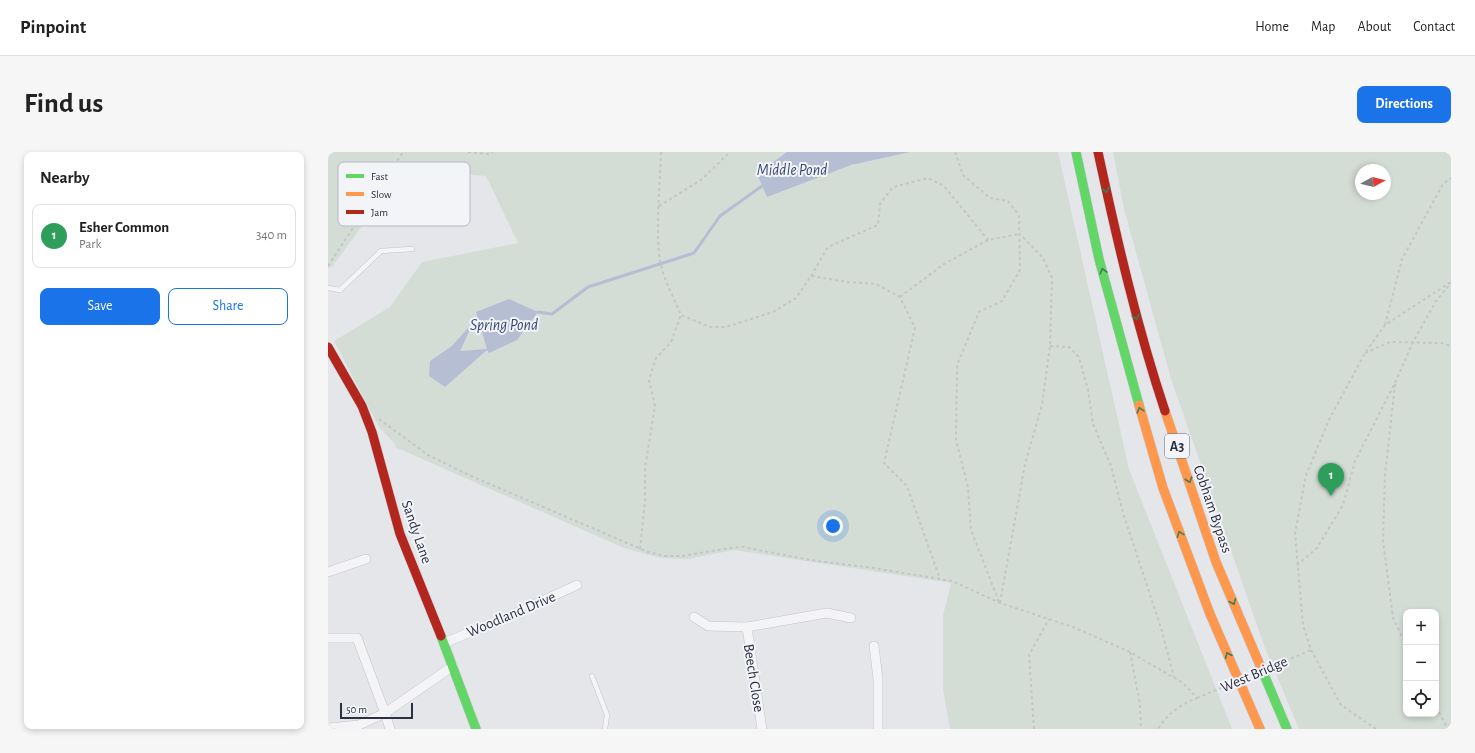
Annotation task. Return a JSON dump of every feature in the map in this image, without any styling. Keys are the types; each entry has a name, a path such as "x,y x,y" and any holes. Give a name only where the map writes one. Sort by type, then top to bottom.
{"main road":[{"name":"A3","path":"1076,152 1101,266 1163,488 1210,614 1260,729"},
{"name":"Cobham Bypass","path":"1098,152 1113,223 1145,352 1216,562 1287,729"},
{"name":"Sandy Lane","path":"329,354 362,406 381,459 400,534 453,666 476,729"}],"street":[{"path":"328,572 366,559"},
{"name":"Woodland Drive","path":"444,643 507,617 577,585"},
{"path":"694,617 708,626 747,627 827,613 851,618"},
{"name":"Beech Close","path":"747,627 762,729"},
{"path":"328,638 357,638 390,729"},
{"path":"874,646 878,679 878,729"},
{"path":"328,728 359,725 385,714 453,666"}],"lane":[{"path":"328,288 340,290 381,251 412,249"},
{"path":"592,676 607,715 605,729"}],"path":[{"path":"396,162 402,152"},
{"path":"468,152 487,154 493,152"},
{"path":"640,549 645,502 645,468 655,406 649,380 656,358 671,342 681,315 662,268 659,254 661,152"},
{"path":"659,206 701,180 730,152"},
{"path":"955,152 963,175 990,198 1008,202 1019,215 1020,270 1002,302 980,312 956,365 956,440 968,487 971,530 1000,604"},
{"path":"681,315 710,327 726,327 773,312 796,298 828,247 878,225 880,204 893,187 928,178 944,186 988,240"},
{"path":"1376,729 1341,705 1311,650 1303,626 1295,533 1306,474 1329,420 1365,353 1385,325 1402,259 1442,184 1451,178"},
{"path":"328,266 354,226"},
{"path":"900,297 944,264 988,240 1020,234"},
{"path":"1000,604 1025,464 1042,405 1050,346 1052,278 1042,258 1020,234"},
{"path":"811,276 847,282 876,284 900,297 915,328 884,463 907,486 940,579"},
{"path":"1385,325 1451,282"},
{"path":"1297,565 1317,548 1343,505 1355,461 1395,383 1413,342 1436,301 1451,282"},
{"path":"1365,353 1390,342 1442,343 1451,346"},
{"path":"1050,346 1069,346 1079,357 1088,390 1093,424 1111,466 1123,513 1159,620 1174,678"},
{"path":"1395,383 1385,475 1383,540 1393,618 1403,639"},
{"path":"362,406 428,455 472,476 640,549 666,556 682,556 743,547 810,560 873,568 952,581 1000,604 1073,627 1130,652 1183,684 1197,698"},
{"path":"1034,729 1029,655 1049,619"},
{"name":"West Bridge","path":"1158,729 1165,718 1188,702 1311,650"},
{"path":"1130,652 1140,704 1142,729"},
{"path":"1439,712 1448,729"}],"shaded area":[{"path":"328,152 1058,152 1129,469 1232,729 950,729 943,689 943,615 951,583 734,550 688,559 660,558 624,548 395,447 395,444 379,427 334,341 390,307 422,262 518,243 486,176 470,175 470,162 338,162 338,226 362,226 332,267 328,268"},
{"path":"1113,152 1451,152 1451,729 1299,729 1265,648 1171,379 1124,209"}],"water":[{"name":"Middle Pond","path":"787,152 910,152 851,165 767,197 757,174"},
{"name":"Spring Pond","path":"509,299 538,312 517,340 489,353 487,350 445,387 429,376 430,361 452,346 474,321 460,351 487,349 476,312"}],"waterway":[{"name":"Spring Pond","path":"538,312 552,314 588,287 694,253 720,216 762,186"}],"traffic: fast":[{"path":"1076,152 1099,259 1139,405"},
{"path":"441,636 476,729"},
{"path":"1262,670 1287,729"}],"traffic: slow":[{"path":"1139,405 1163,488 1210,614 1260,729"},
{"path":"1165,411 1216,562 1262,670"}],"traffic: jam":[{"path":"1098,152 1128,283 1145,347 1165,411"},
{"path":"328,347 362,406 372,432 400,534 441,636"}],"place":[{"name":"Esher Common","path":"1331,496"}]}
